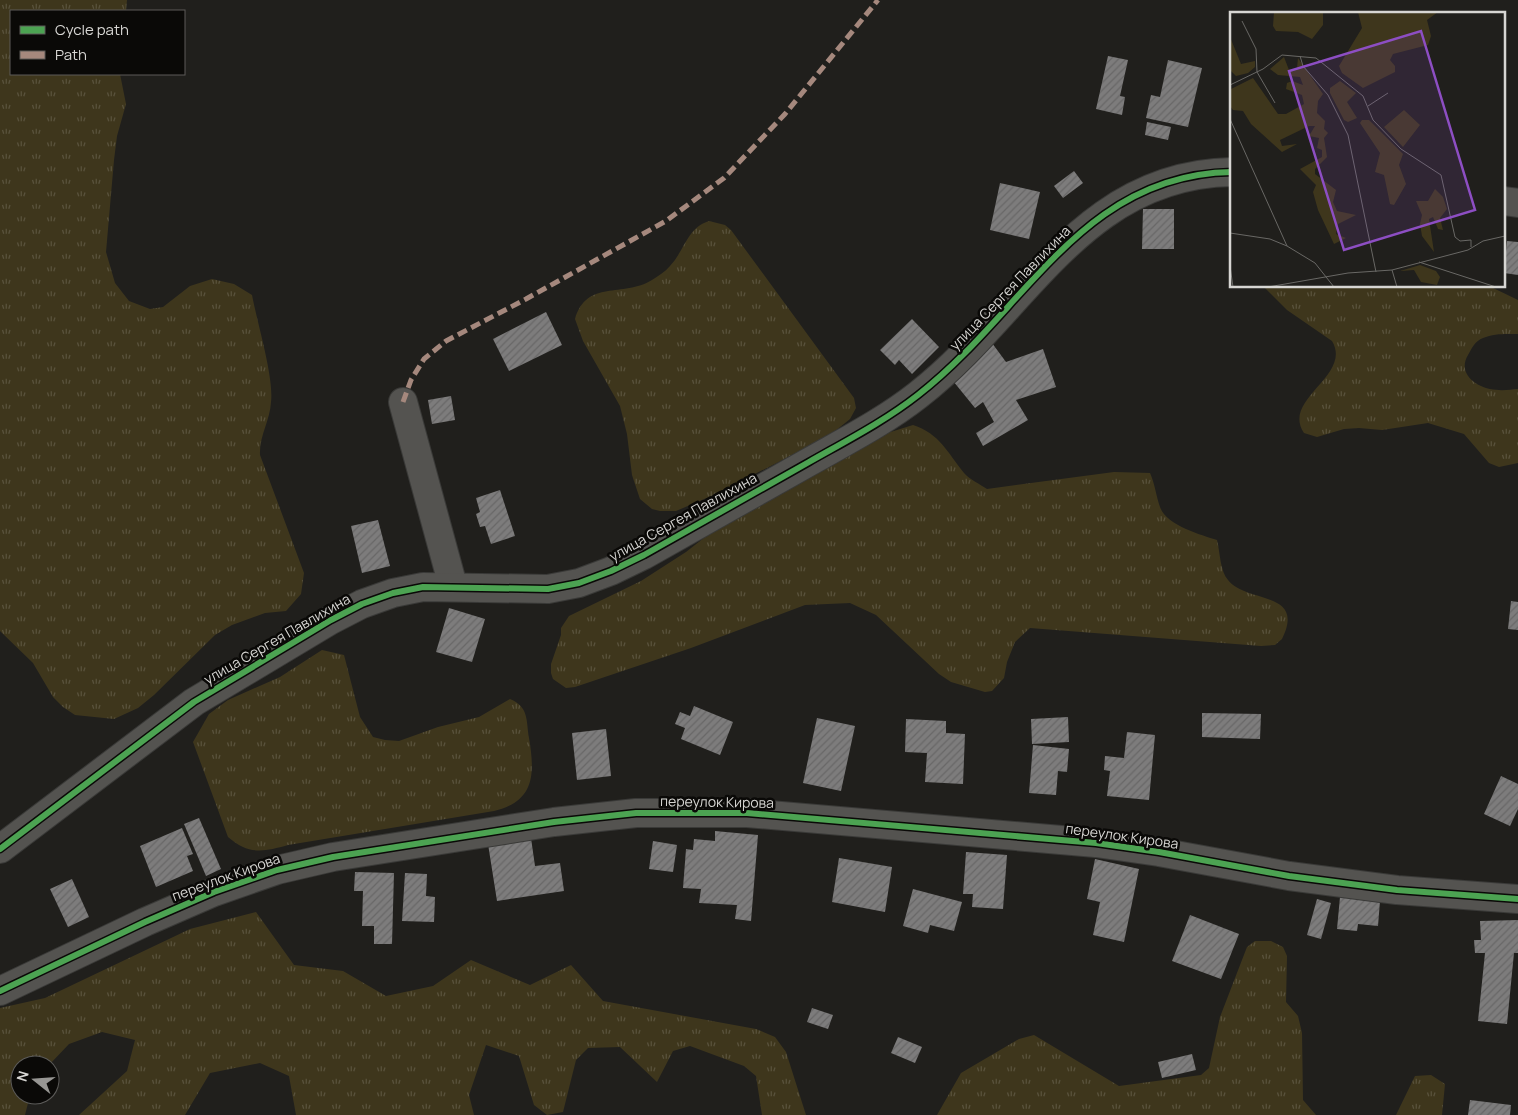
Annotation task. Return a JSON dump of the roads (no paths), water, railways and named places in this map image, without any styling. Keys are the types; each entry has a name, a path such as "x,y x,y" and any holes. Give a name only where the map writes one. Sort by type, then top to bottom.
{"street":[{"name":"улица Сергея Павлихина","path":"0,849 194,702 330,620 362,604 393,593 423,587 548,589 579,582 611,571 644,555 865,430 918,395 962,356 1091,223 1128,198 1165,181 1203,172 1230,172"},
{"path":"404,402 453,586"},
{"name":"переулок Кирова","path":"0,991 153,918 214,892 277,870 333,857 526,826 636,813 747,813 1096,843 1159,852 1289,876 1397,890 1518,899"}]}
